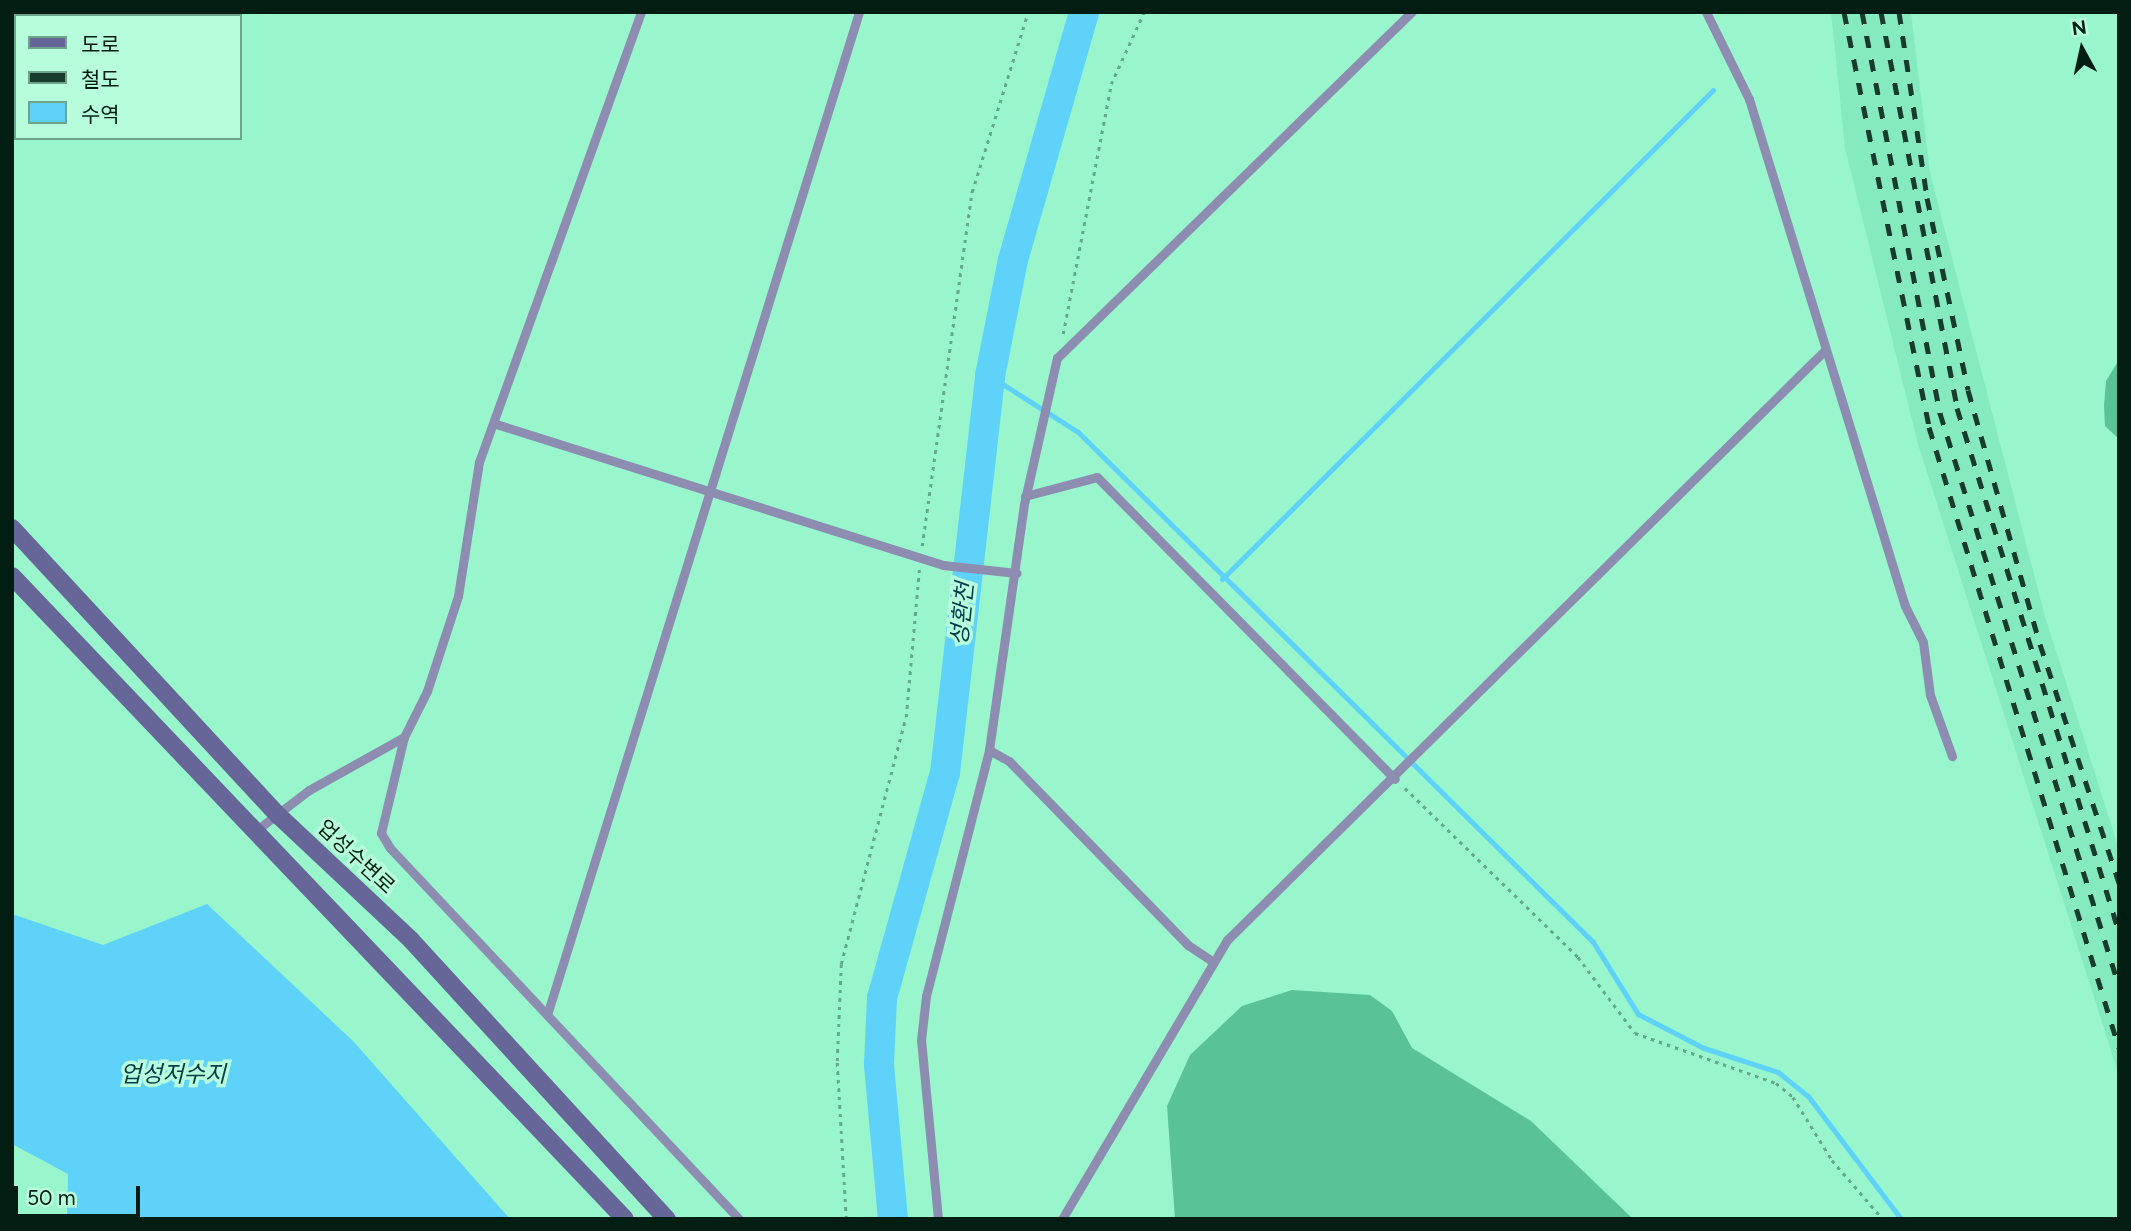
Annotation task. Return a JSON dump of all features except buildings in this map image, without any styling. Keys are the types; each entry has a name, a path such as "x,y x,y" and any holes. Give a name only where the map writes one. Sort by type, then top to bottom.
{"main road":[{"name":"업성수변로","path":"12,528 278,815 411,940 667,1219"},
{"path":"12,576 177,753 258,829 625,1219"}],"lane":[{"path":"641,12 470,496 458,596 404,737 382,833 547,1015 739,1219"},
{"path":"547,1015 859,12"},
{"path":"938,1219 921,1040 926,996 989,750 1017,573 1025,496 1051,373 1063,348 1076,343 1412,12"},
{"path":"1706,12 1749,100 1905,606 1923,642 1930,695 1952,756"},
{"path":"1062,1219 1210,960 1825,350"},
{"path":"496,424 943,565 1017,573"},
{"path":"1025,496 1097,477 1395,779"},
{"path":"258,829 404,737"},
{"path":"989,750 1009,761 1188,945 1210,960"}],"path":[{"path":"846,1219 837,1061 841,964 906,717 921,557 972,192 1028,12"},
{"path":"1063,348 1111,84 1144,12"},
{"path":"1395,779 1578,957 1635,1033 1776,1083 1793,1097 1832,1160 1883,1219"}],"shaded area":[{"path":"1831,12 1911,12 1930,173 2044,613 2119,849 2119,1076 1918,444 1845,148"},
{"path":"2119,360 2119,439 2105,426 2104,406 2106,381"},
{"path":"1292,990 1370,995 1392,1011 1412,1048 1531,1121 1633,1219 1175,1219 1167,1106 1190,1055 1242,1006"}],"water":[{"name":"업성저수지","path":"207,904 354,1042 510,1219 67,1219 68,1174 12,1144 12,914 103,945"}],"waterway":[{"name":"성환천","path":"893,1219 879,1064 882,998 945,773 990,376 1013,260 1084,12"},
{"path":"1222,579 1713,90"},
{"path":"990,376 1078,432 1593,942 1638,1014 1704,1048 1778,1072 1808,1096 1901,1219"}],"railway":[{"path":"1844,12 1929,427 2119,1048"},
{"path":"1862,12 1940,413 2119,986"},
{"path":"1881,12 1957,408 2119,932"},
{"path":"1899,12 1927,198 1968,390 2040,644 2119,883"}]}
